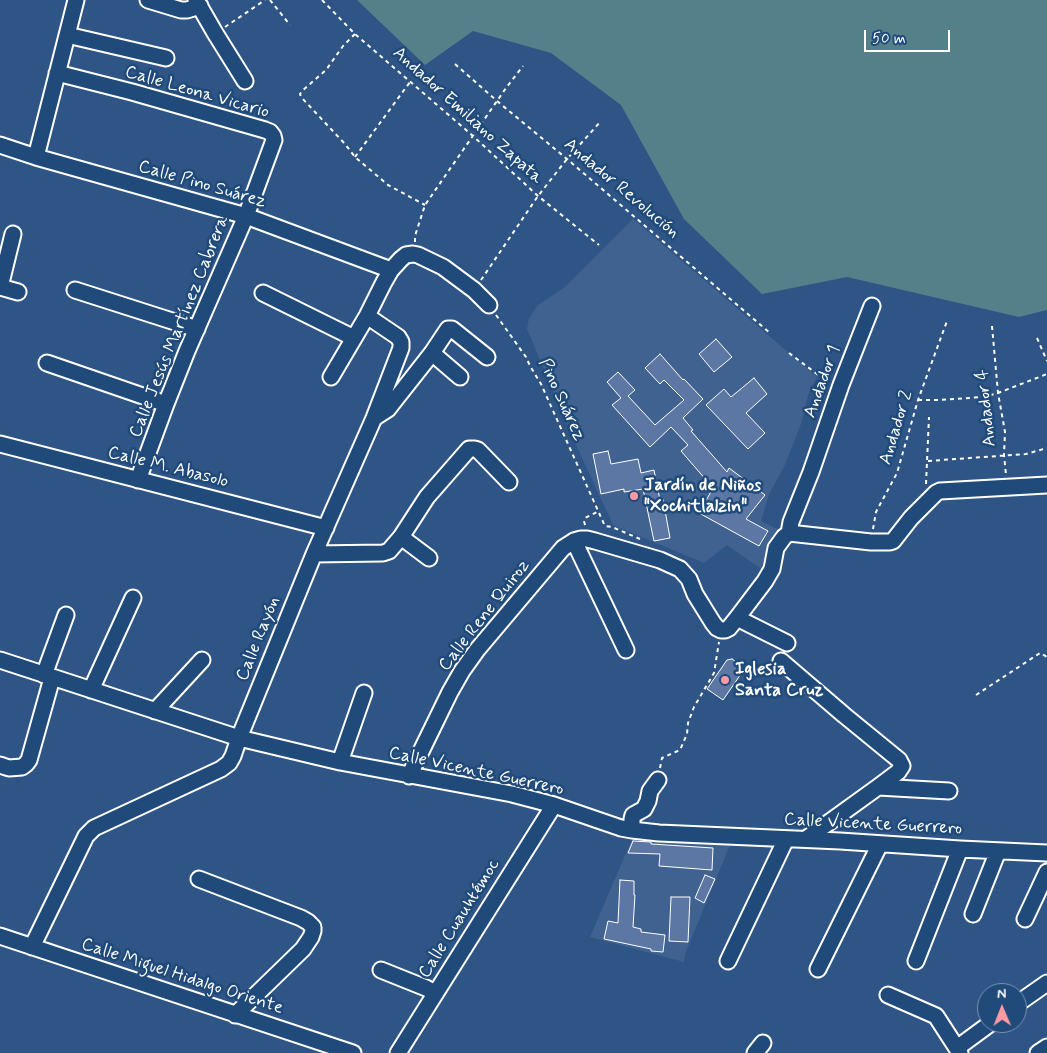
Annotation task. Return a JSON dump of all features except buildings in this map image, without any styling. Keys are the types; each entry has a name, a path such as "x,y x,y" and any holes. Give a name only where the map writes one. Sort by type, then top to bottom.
{"street":[{"path":"36,157 76,0"},
{"path":"148,0 181,10 187,10 198,3 245,81"},
{"path":"67,35 166,58"},
{"name":"Calle Leona Vicario","path":"57,73 270,132 274,140 273,144 246,216"},
{"name":"Calle Pino Suárez","path":"0,145 36,157 246,216 391,270"},
{"name":"Calle Jesús Martínez Cabrera","path":"138,480 166,404 246,216"},
{"path":"13,234 0,287 18,292"},
{"path":"331,377 367,316 391,270 406,255 413,254 443,267 474,290 490,305"},
{"path":"75,290 197,330"},
{"path":"263,293 354,338"},
{"name":"Andador 1","path":"721,630 729,628 765,581 772,569 776,548 789,533 791,522 811,472 841,385 872,306"},
{"name":"Calle Rayón","path":"32,947 86,836 94,828 221,769 229,763 233,756 314,554 374,418 402,348 398,337 367,316"},
{"name":"Calle Rayón","path":"374,418 388,409 450,328 487,357"},
{"path":"432,353 460,377"},
{"path":"48,363 166,404"},
{"name":"Calle M. Abasolo","path":"0,444 326,528"},
{"path":"314,554 383,553 388,551 401,537 428,497 469,449 478,450 508,482"},
{"path":"789,533 871,542 893,541 911,518 940,491 1047,485"},
{"path":"401,537 428,558"},
{"path":"626,650 574,541 587,539 595,541 660,560 680,569 689,579 695,594 713,623 721,630"},
{"name":"Calle Rene Quiroz","path":"409,776 462,671 477,650 563,548 574,541"},
{"path":"91,690 132,598"},
{"path":"0,765 9,768 22,767 29,760 48,676 66,615"},
{"path":"737,618 787,643"},
{"name":"Calle Vicente Guerrero","path":"0,660 239,738 340,762 512,794 554,805 621,828 1047,853"},
{"path":"155,711 202,660"},
{"path":"781,661 899,760 902,766 878,787 806,840"},
{"path":"340,762 364,693"},
{"path":"632,830 633,815 644,809 650,791 658,780"},
{"path":"878,787 949,791"},
{"name":"Calle Cuauhtémoc","path":"398,1053 554,805"},
{"path":"728,961 786,839"},
{"path":"818,969 880,844"},
{"path":"916,961 960,849"},
{"path":"973,914 998,851"},
{"path":"1025,919 1047,872"},
{"path":"199,878 301,918 313,927 314,931 303,949 235,1014"},
{"name":"Calle Miguel Hidalgo Oriente","path":"0,936 235,1014 310,1046 353,1053"},
{"path":"381,970 426,988 435,994"},
{"path":"1027,997 1047,983"},
{"path":"888,994 936,1016 958,1051 979,1033"},
{"path":"1038,1053 1047,1047"}],"path":[{"path":"215,33 265,0"},
{"path":"270,0 290,25"},
{"name":"Andador Emiliano Zapata","path":"322,0 355,34 473,136 538,196 599,245"},
{"path":"355,34 343,46 326,70 302,91 301,97 355,157 388,185 425,205"},
{"name":"Andador Revolución","path":"455,64 497,102 770,333"},
{"path":"413,254 415,236 425,205 523,66"},
{"path":"355,157 410,81"},
{"path":"474,290 538,196 601,121"},
{"name":"Pino Suárez","path":"490,305 526,357 541,384 604,524 608,526"},
{"name":"Andador 2","path":"871,542 876,512 897,473 918,400 947,321"},
{"name":"Andador 4","path":"992,326 998,394 1005,432 1004,455 1007,488"},
{"path":"1036,338 1047,361"},
{"path":"789,353 821,377 841,385"},
{"path":"918,400 983,397 998,394 1047,374"},
{"path":"925,504 928,461 928,417"},
{"path":"928,461 1026,454 1047,448"},
{"path":"595,541 584,521 585,518 598,511"},
{"path":"658,780 662,758 680,750 687,734 688,723 694,707 714,673 721,630"},
{"path":"976,695 1040,653 1047,657"}],"shaded area":[{"path":"633,219 817,377 809,392 801,424 784,467 769,494 761,521 781,531 764,571 727,545 704,563 613,525 573,438 527,329 529,318 538,305 565,287"},
{"path":"632,839 730,845 685,954 684,962 590,937"}],"green space":[{"path":"357,0 1047,0 1047,310 1019,317 847,277 762,294 684,219 621,105 551,53 473,31 425,65"}],"place":[{"name":"Jardín de Niños \"Xochitlalzin\"","path":"634,496"},
{"name":"Iglesia Santa Cruz","path":"725,680"}]}
